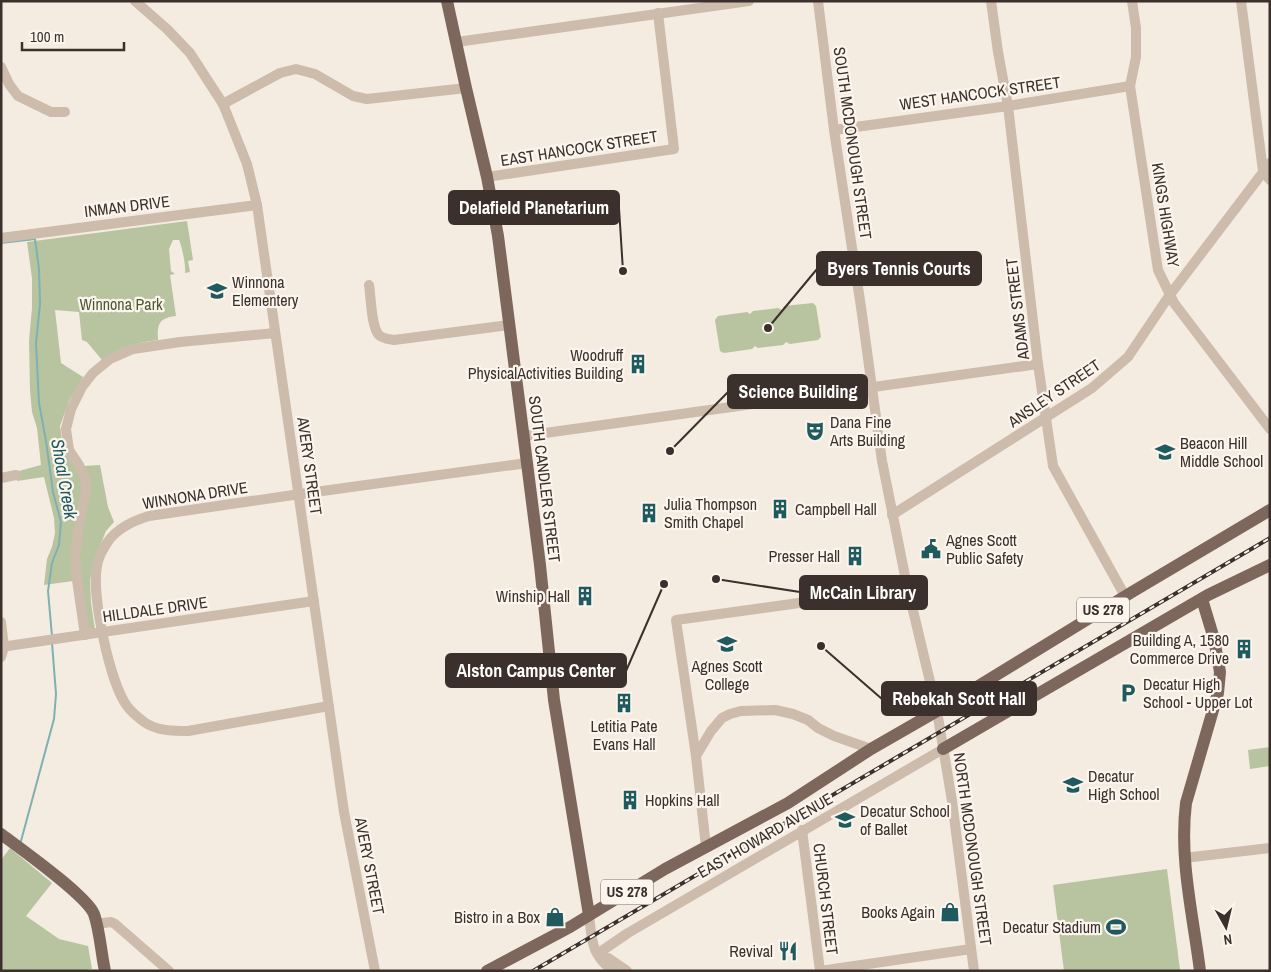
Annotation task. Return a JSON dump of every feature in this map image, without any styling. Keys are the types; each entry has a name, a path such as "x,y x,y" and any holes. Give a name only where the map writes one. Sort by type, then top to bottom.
{"main road":[{"name":"SOUTH CANDLER STREET","path":"447,1 488,177 498,236 524,436 554,700 589,915"},
{"name":"US 278","path":"488,971 589,915 665,868 732,832 789,795 832,773 937,711 1270,510"},
{"path":"943,749 1202,599 1236,580 1270,565"},
{"path":"1200,971 1183,842 1186,803 1218,693 1220,672 1214,639 1202,599"},
{"path":"1,834 88,904 94,914 105,971"}],"street":[{"name":"AVERY STREET","path":"135,1 167,29 190,54 223,104 247,164 256,205 344,812 375,971"},
{"path":"457,42 749,1"},
{"name":"SOUTH MCDONOUGH STREET","path":"818,1 834,130 882,461 892,515 941,732"},
{"name":"ADAMS STREET","path":"991,1 1008,106 1038,364 1053,466 1125,596"},
{"name":"KINGS HIGHWAY","path":"1132,1 1136,28 1136,57 1130,86 1158,270 1169,296 1270,429"},
{"path":"1241,1 1266,175"},
{"name":"EAST HANCOCK STREET","path":"488,177 674,149 658,13"},
{"path":"1,67 9,84 18,96 51,112 65,112"},
{"path":"223,104 280,73 296,69 315,74 353,96 367,99 466,88"},
{"name":"WEST HANCOCK STREET","path":"834,130 1008,106 1130,86"},
{"name":"ANSLEY STREET","path":"892,515 1092,388 1128,357 1169,296 1266,175 1270,163"},
{"name":"INMAN DRIVE","path":"1,238 256,205"},
{"path":"369,285 374,326 379,336 387,339 394,340 509,325"},
{"path":"85,635 77,580 76,557 79,523 86,492 85,478 79,465 68,450 66,429 72,409 82,387 93,373 110,359 133,349 180,342 275,333"},
{"path":"524,436 1038,364"},
{"name":"WINNONA DRIVE","path":"329,706 188,731 167,732 145,723 128,707 118,689 103,632 97,598 97,565 104,546 116,533 131,522 166,513 527,464"},
{"path":"1,478 16,476"},
{"path":"706,847 696,756 676,620 908,588"},
{"name":"HILLDALE DRIVE","path":"2,651 52,640 314,601"},
{"path":"1,622 2,651"},
{"path":"696,756 711,731 722,718 730,714 754,709 775,710 793,714 808,720 818,728 834,736 871,749"},
{"name":"NORTH MCDONOUGH STREET","path":"941,732 974,971"},
{"name":"EAST HOWARD AVENUE","path":"606,954 636,928 943,749"},
{"name":"CHURCH STREET","path":"802,830 820,971"},
{"path":"1184,858 1270,848"},
{"name":"SOUTH CANDLER STREET","path":"589,915 591,940 596,952 604,964 614,971"},
{"path":"96,924 110,922 115,924 169,971"},
{"path":"592,936 596,938 606,954 627,971"},
{"path":"820,971 972,949"}],"green space":[{"name":"Winnona Park","path":"187,221 193,260 188,261 190,272 185,273 179,240 173,240 169,249 171,271 175,274 170,275 176,316 166,318 160,323 158,340 128,346 102,360 87,342 82,340 79,312 55,310 61,363 83,377 69,401 60,426 64,454 84,466 100,465 108,507 114,522 106,531 93,563 90,581 95,630 82,632 73,581 44,585 47,559 55,533 54,518 44,477 17,481 15,472 41,465 30,390 29,341 32,278 27,242"},
{"path":"813,303 816,306 821,337 818,340 790,344 786,342 783,345 758,348 755,346 752,349 724,353 720,351 715,320 718,316 747,312 750,314 753,311 778,308 782,310 784,306"},
{"path":"1270,747 1270,766 1250,769 1248,750"},
{"path":"10,848 52,883 26,916 59,939 88,946 92,969 79,971 1,971 1,860"},
{"name":"Decatur Stadium","path":"1167,869 1180,970 1064,971 1053,885"}],"waterway":[{"name":"Shoal Creek","path":"1,243 35,239 39,269 40,304 36,343 39,403 53,492 61,522 59,545 52,563 48,591 52,636"},
{"name":"Shoal Creek","path":"21,841 54,719 56,694 52,643"}],"railway":[{"path":"533,971 1270,538"}],"place":[{"name":"Delafield Planetarium","path":"623,271"},
{"name":"Winnona Elementery","path":"217,291"},
{"name":"Byers Tennis Courts","path":"768,328"},
{"name":"Woodruff PhysicalActivities Building","path":"638,364"},
{"name":"Dana Fine Arts Building","path":"815,431"},
{"name":"Science Building","path":"670,451"},
{"name":"Beacon Hill Middle School","path":"1165,452"},
{"name":"Campbell Hall","path":"780,509"},
{"name":"Julia Thompson Smith Chapel","path":"649,513"},
{"name":"Agnes Scott Public Safety","path":"931,549"},
{"name":"Presser Hall","path":"855,556"},
{"name":"McCain Library","path":"716,579"},
{"name":"Alston Campus Center","path":"664,584"},
{"name":"Winship Hall","path":"585,596"},
{"name":"Agnes Scott College","path":"727,644"},
{"name":"Rebekah Scott Hall","path":"821,646"},
{"name":"Building A, 1580 Commerce Drive","path":"1244,649"},
{"name":"Decatur High School - Upper Lot","path":"1128,693"},
{"name":"Letitia Pate Evans Hall","path":"624,703"},
{"name":"Decatur High School","path":"1073,785"},
{"name":"Hopkins Hall","path":"630,800"},
{"name":"Decatur School of Ballet","path":"845,820"},
{"name":"Books Again","path":"950,912"},
{"name":"Bistro in a Box","path":"555,917"},
{"name":"Decatur Stadium","path":"1116,927"},
{"name":"Revival","path":"788,951"}]}
